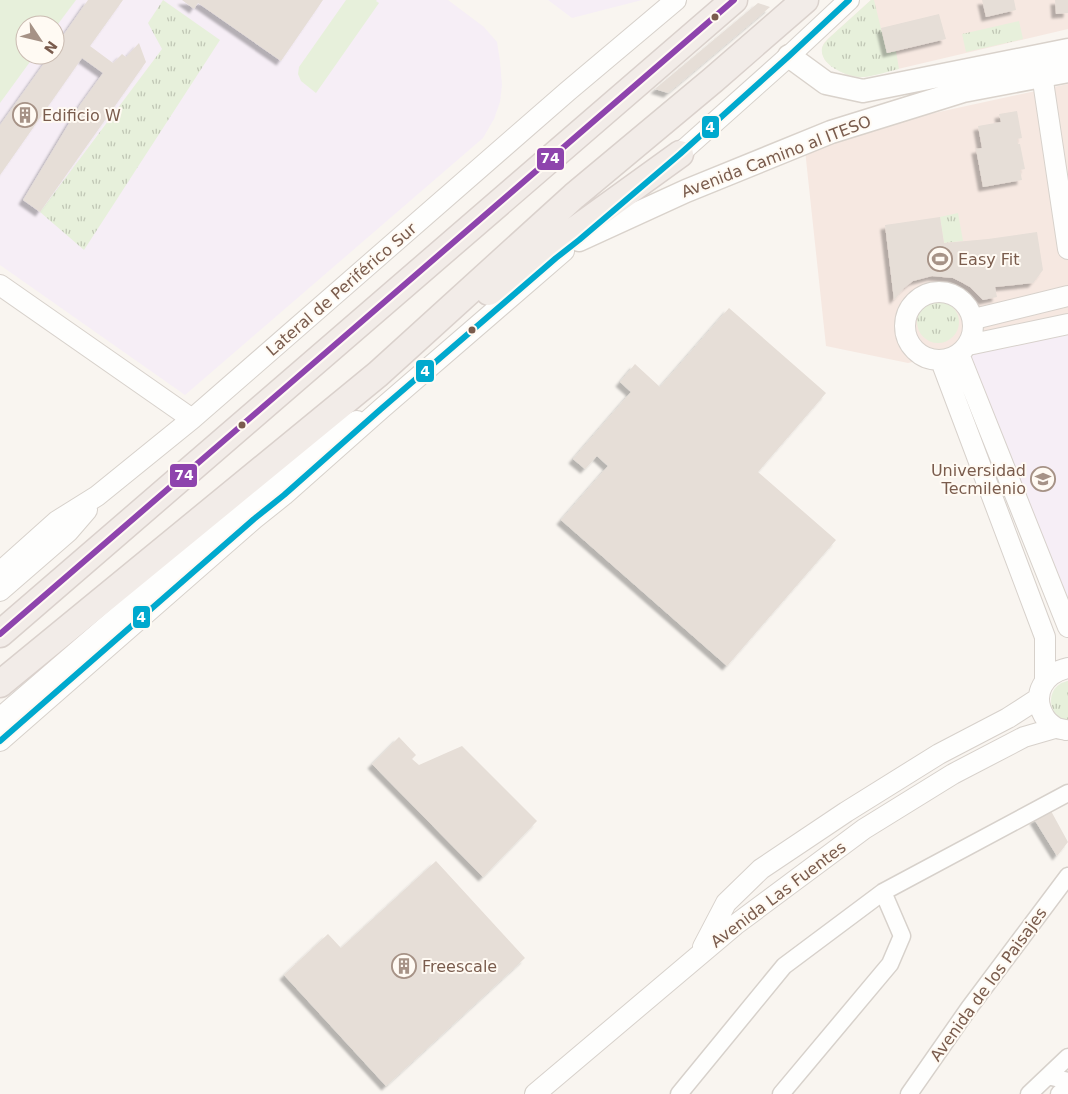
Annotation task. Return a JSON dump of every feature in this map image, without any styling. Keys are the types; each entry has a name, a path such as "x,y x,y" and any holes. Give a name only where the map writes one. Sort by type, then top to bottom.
{"highway":[{"path":"697,32 729,0"},
{"path":"0,634 734,0"},
{"path":"0,684 378,374 574,196 805,0"},
{"path":"378,374 680,154"}],"main road":[{"name":"Avenida Camino al ITESO","path":"579,240 686,191 831,132 1041,66 1068,50"},
{"name":"Avenida Camino al ITESO","path":"789,56 826,83 863,91 1041,66 1068,71"}],"street":[{"name":"Lateral de Periférico Sur","path":"0,572 57,521 98,496 192,419 561,97 676,0"},
{"path":"0,741 380,409 680,154 848,0"},
{"path":"1041,66 1068,249"},
{"path":"0,285 192,419"},
{"path":"956,353 973,333 974,319 969,309 962,300 951,294 940,292 928,293 917,299 909,308 904,330 907,340 913,349 921,356 930,360 1068,324"},
{"path":"974,319 1068,296"},
{"path":"956,353 1068,627"},
{"path":"956,353 1045,636 1041,710 1046,720 1062,729"},
{"path":"0,718 326,436 380,409"},
{"path":"0,591 68,532 98,496"},
{"name":"Avenida Las Fuentes","path":"698,955 726,903 762,869 846,812 939,754 1008,718 1042,689 1052,675 1059,670 1068,668"},
{"name":"Avenida Las Fuentes","path":"698,955 864,829 953,774 1024,738 1062,729"},
{"path":"679,1094 784,966 883,892 1068,793"},
{"name":"Avenida de los Paisajes","path":"909,1094 969,1008 1068,876"},
{"path":"781,1094 890,964 902,936 883,892"},
{"path":"535,1094 698,955"},
{"path":"1029,1094 1068,1057"},
{"path":"1048,1076 1068,1081"},
{"path":"1059,1094 1068,1085"}],"shaded area":[{"path":"0,0 448,0 484,27 497,42 502,85 500,102 494,119 483,138 185,395 0,265"},
{"path":"548,0 642,0 572,18"},
{"path":"871,0 1068,0 1068,29 864,77 847,75 825,60 822,48 829,38"},
{"path":"1068,84 1068,330 908,363 826,346 805,150 810,140"},
{"name":"Universidad Tecmilenio","path":"1068,330 1068,598 968,360 974,349"}],"green space":[{"path":"0,0 76,0 65,15 15,15 15,65 28,65 0,103"},
{"path":"163,0 220,40 84,250 40,212 162,49 148,23"},
{"path":"346,0 377,0 379,3 316,93 301,81 298,74 299,67"},
{"path":"871,0 874,0 887,53 896,51 899,69 858,77 837,70 830,65 822,54 822,48 829,38"},
{"path":"1019,21 1023,39 966,52 962,34"},
{"path":"958,213 963,241 944,243 940,217"},
{"path":"934,301 942,301 953,307 959,322 953,337 942,343 934,343 923,337 917,326 917,318 923,307"},
{"path":"1068,681 1068,720 1056,715 1051,701 1056,687"}],"building":[{"name":"Edificio W","path":"88,0 123,0 90,46 113,63 122,54 126,57 139,43 146,62 40,212 23,200 80,105 103,73 82,58 0,175 0,125 43,65 65,65 65,33"},
{"path":"182,0 323,0 281,61 198,3 194,9"},
{"path":"982,0 1014,0 1016,10 986,17"},
{"path":"1055,0 1068,0 1068,13 1056,14"},
{"path":"758,3 770,7 668,93 655,89"},
{"path":"939,14 946,39 887,53 881,28"},
{"path":"1017,111 1022,138 1017,139 1018,144 1020,144 1025,169 1020,170 1022,180 983,187 976,149 982,148 978,126 1001,122 999,114"},
{"name":"Easy Fit","path":"940,217 944,243 1037,232 1043,270 1033,283 995,287 997,297 983,300 970,287 953,278 932,276 913,281 894,300 885,225"},
{"path":"729,308 826,393 758,472 836,540 727,666 561,520 608,466 597,456 585,469 573,459 631,392 620,382 635,364 660,387"},
{"path":"399,737 416,755 412,759 419,765 462,746 537,821 483,877 372,764"},
{"path":"1051,811 1068,842 1057,856 1034,819"},
{"name":"Freescale","path":"436,861 525,958 386,1086 284,975 328,934 341,948"}],"transit line":[{"name":"74","path":"0,634 734,0"},
{"name":"4","path":"0,741 381,409 680,154 849,0"}],"place":[{"name":"Edificio W","path":"25,115"},
{"name":"Easy Fit","path":"940,259"},
{"name":"Universidad Tecmilenio","path":"1043,479"},
{"name":"Freescale","path":"404,966"}]}
